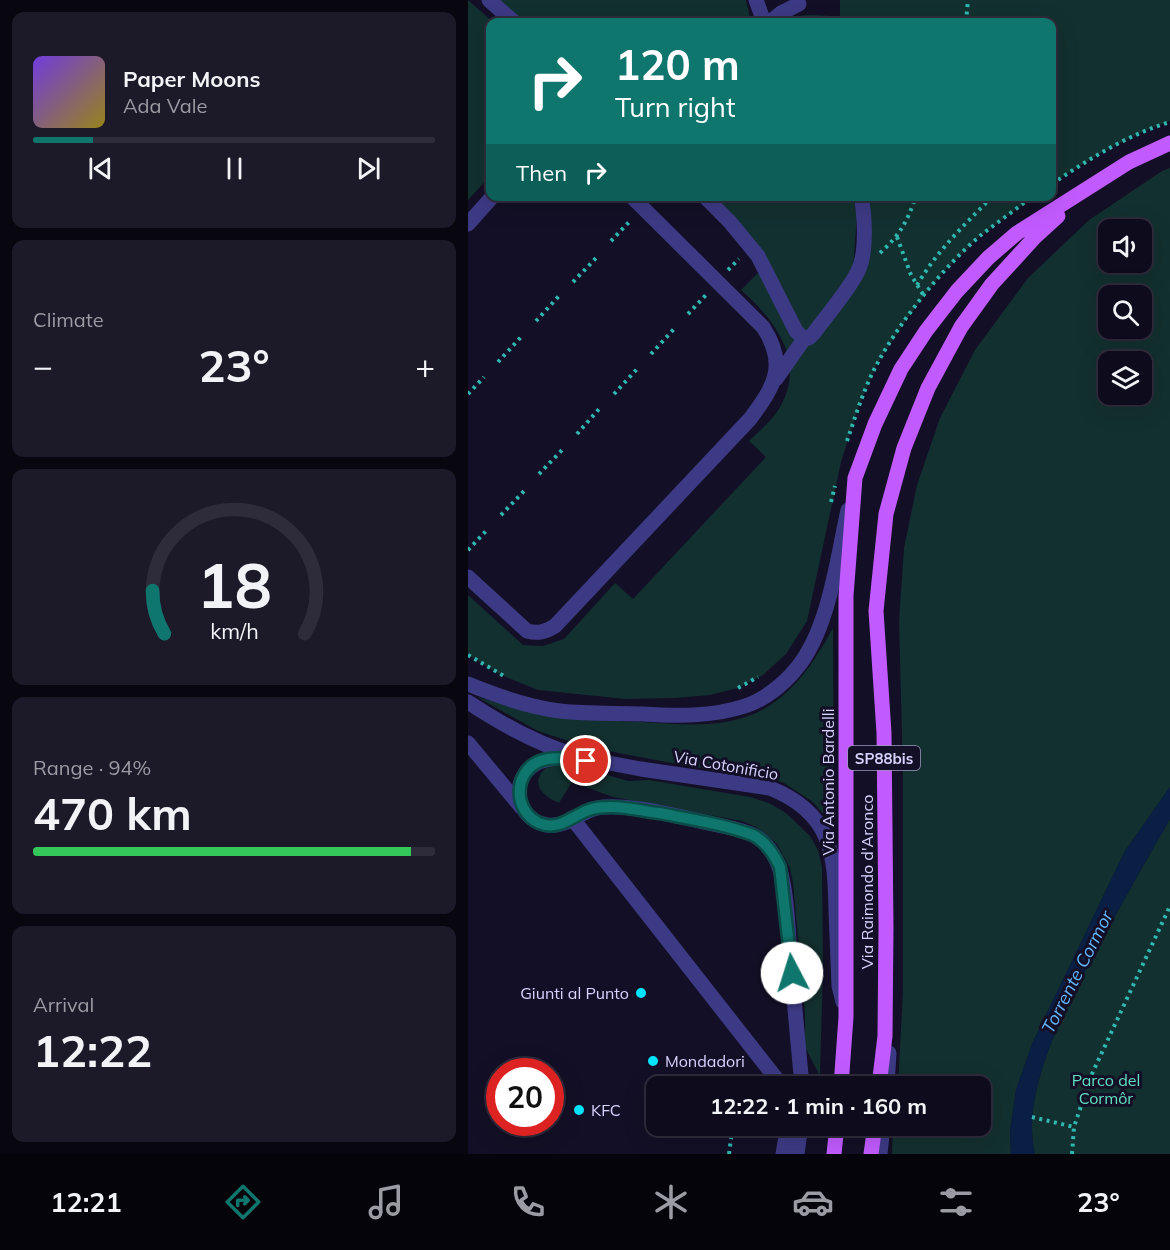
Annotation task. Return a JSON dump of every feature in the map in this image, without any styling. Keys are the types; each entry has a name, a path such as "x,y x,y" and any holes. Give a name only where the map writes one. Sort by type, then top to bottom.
{"main road":[{"name":"Via Raimondo d'Aronco","path":"855,478 875,424 902,369 926,331 957,291 988,258 1017,233 1093,184 1129,162 1170,143"},
{"name":"Via Raimondo d'Aronco","path":"885,1036 884,733 876,612 886,514 904,448 928,388 961,327 992,284 1035,237 1093,184"},
{"name":"Via Antonio Bardelli","path":"842,1076 846,1017 846,596 855,478"},
{"name":"SP88bis","path":"880,1076 885,1036"},
{"path":"834,1154 836,1136"},
{"path":"871,1154 873,1136"}],"street":[{"path":"489,0 509,18"},
{"path":"756,0 763,18"},
{"path":"775,18 799,4"},
{"path":"468,224 489,201"},
{"path":"636,201 764,327 776,352 775,380"},
{"path":"709,201 759,256 796,331 804,339"},
{"path":"468,578 526,631 546,632 555,626 750,419 804,339 814,333 858,271 864,233 861,201"},
{"path":"468,684 516,702 559,711 695,715 723,712 747,706 767,694 797,668 817,635 825,614 855,478"},
{"name":"Via Cotonificio","path":"468,702 503,724 572,754 607,763 770,788 787,795 802,806 815,820 832,851 836,885 839,986 846,1017"},
{"path":"468,743 525,812 546,825 558,825 599,807 628,808 743,831 760,839 776,860 781,874 789,932 801,1076"},
{"path":"525,812 519,798 519,787 523,777 534,764 549,759 607,763"},
{"path":"572,818 774,1076"},
{"path":"885,1036 890,1056 888,1076"},
{"path":"783,1154 786,1136"},
{"path":"797,1154 799,1136"},
{"path":"880,1154 882,1136"}],"path":[{"path":"966,18 968,0"},
{"path":"1056,181 1090,158 1152,128 1170,122"},
{"path":"858,271 897,237 908,221 914,201"},
{"path":"917,285 929,265 948,242 988,201"},
{"path":"844,451 858,408 877,364 924,296 941,274 980,236 1026,201"},
{"path":"611,241 635,216"},
{"path":"897,237 905,260 924,296"},
{"path":"727,271 744,254"},
{"path":"573,282 597,257"},
{"path":"688,314 712,288"},
{"path":"536,321 559,296"},
{"path":"651,354 674,328"},
{"path":"498,362 522,336"},
{"path":"614,394 638,368"},
{"path":"468,394 484,377"},
{"path":"577,434 599,409"},
{"path":"539,474 563,449"},
{"path":"830,506 836,484"},
{"path":"501,515 525,489"},
{"path":"468,550 487,530"},
{"path":"468,655 510,679"},
{"path":"729,690 738,688 763,675"},
{"path":"1072,1154 1074,1127 1091,1076 1170,906"},
{"path":"1032,1117 1074,1127"},
{"path":"729,1154 731,1136"}],"green space":[{"path":"468,0 488,18 486,18 486,180 468,200"},
{"path":"494,0 746,0 750,18 514,18"},
{"path":"840,0 1170,0 1170,121 1109,149 1056,181 1056,18 795,18 805,15 840,17"},
{"path":"1170,168 1170,787 1125,851 1032,1044 1016,1090 1010,1132 1011,1154 892,1154 893,1136 991,1136 991,1076 899,1076 903,990 903,773 899,621 904,548 917,485 940,418 975,350 1028,278 1089,220"},
{"path":"713,201 854,201 857,215 853,270 805,335"},
{"path":"867,201 1028,201 980,236 941,274 906,320 877,364 858,408 841,462 807,621 786,654 763,675 738,688 710,695 626,699 538,690 501,675 468,655 468,595 523,645 543,646 564,639 615,583 633,599 766,457 749,441 770,421 780,407 787,390 790,373 788,357 775,328 765,314 741,290 762,269 805,344 864,270"},
{"path":"833,628 834,827 813,802 784,783 766,777 693,767 587,747 538,731 477,697 530,712 585,719 687,724 733,721 762,710 785,694 804,674"},
{"path":"570,764 628,781 649,780 750,797 769,803 786,813 810,836 818,850 822,867 823,968 820,1076 805,1047 805,1013 793,883 790,868 777,844 756,827 742,821 613,797 572,782 559,803 543,792 538,785 542,772 555,765"},
{"name":"Parco del Cormôr","path":"1170,819 1170,1154 1035,1154 1032,1127 1035,1098 1054,1037 1082,978"}],"water":[{"name":"Torrente Cormor","path":"1170,787 1170,819 1082,978 1054,1037 1035,1098 1032,1127 1035,1154 1011,1154 1010,1132 1016,1090 1032,1044 1125,851"}],"place":[{"name":"Giunti al Punto","path":"641,993"},
{"name":"Mondadori","path":"653,1061"},
{"name":"KFC","path":"579,1110"}],"route":[{"path":"586,761 549,759 529,768 519,787 519,798 525,812 538,822 558,825 599,807 628,808 743,831 760,839 772,852 780,867 792,973"}]}
